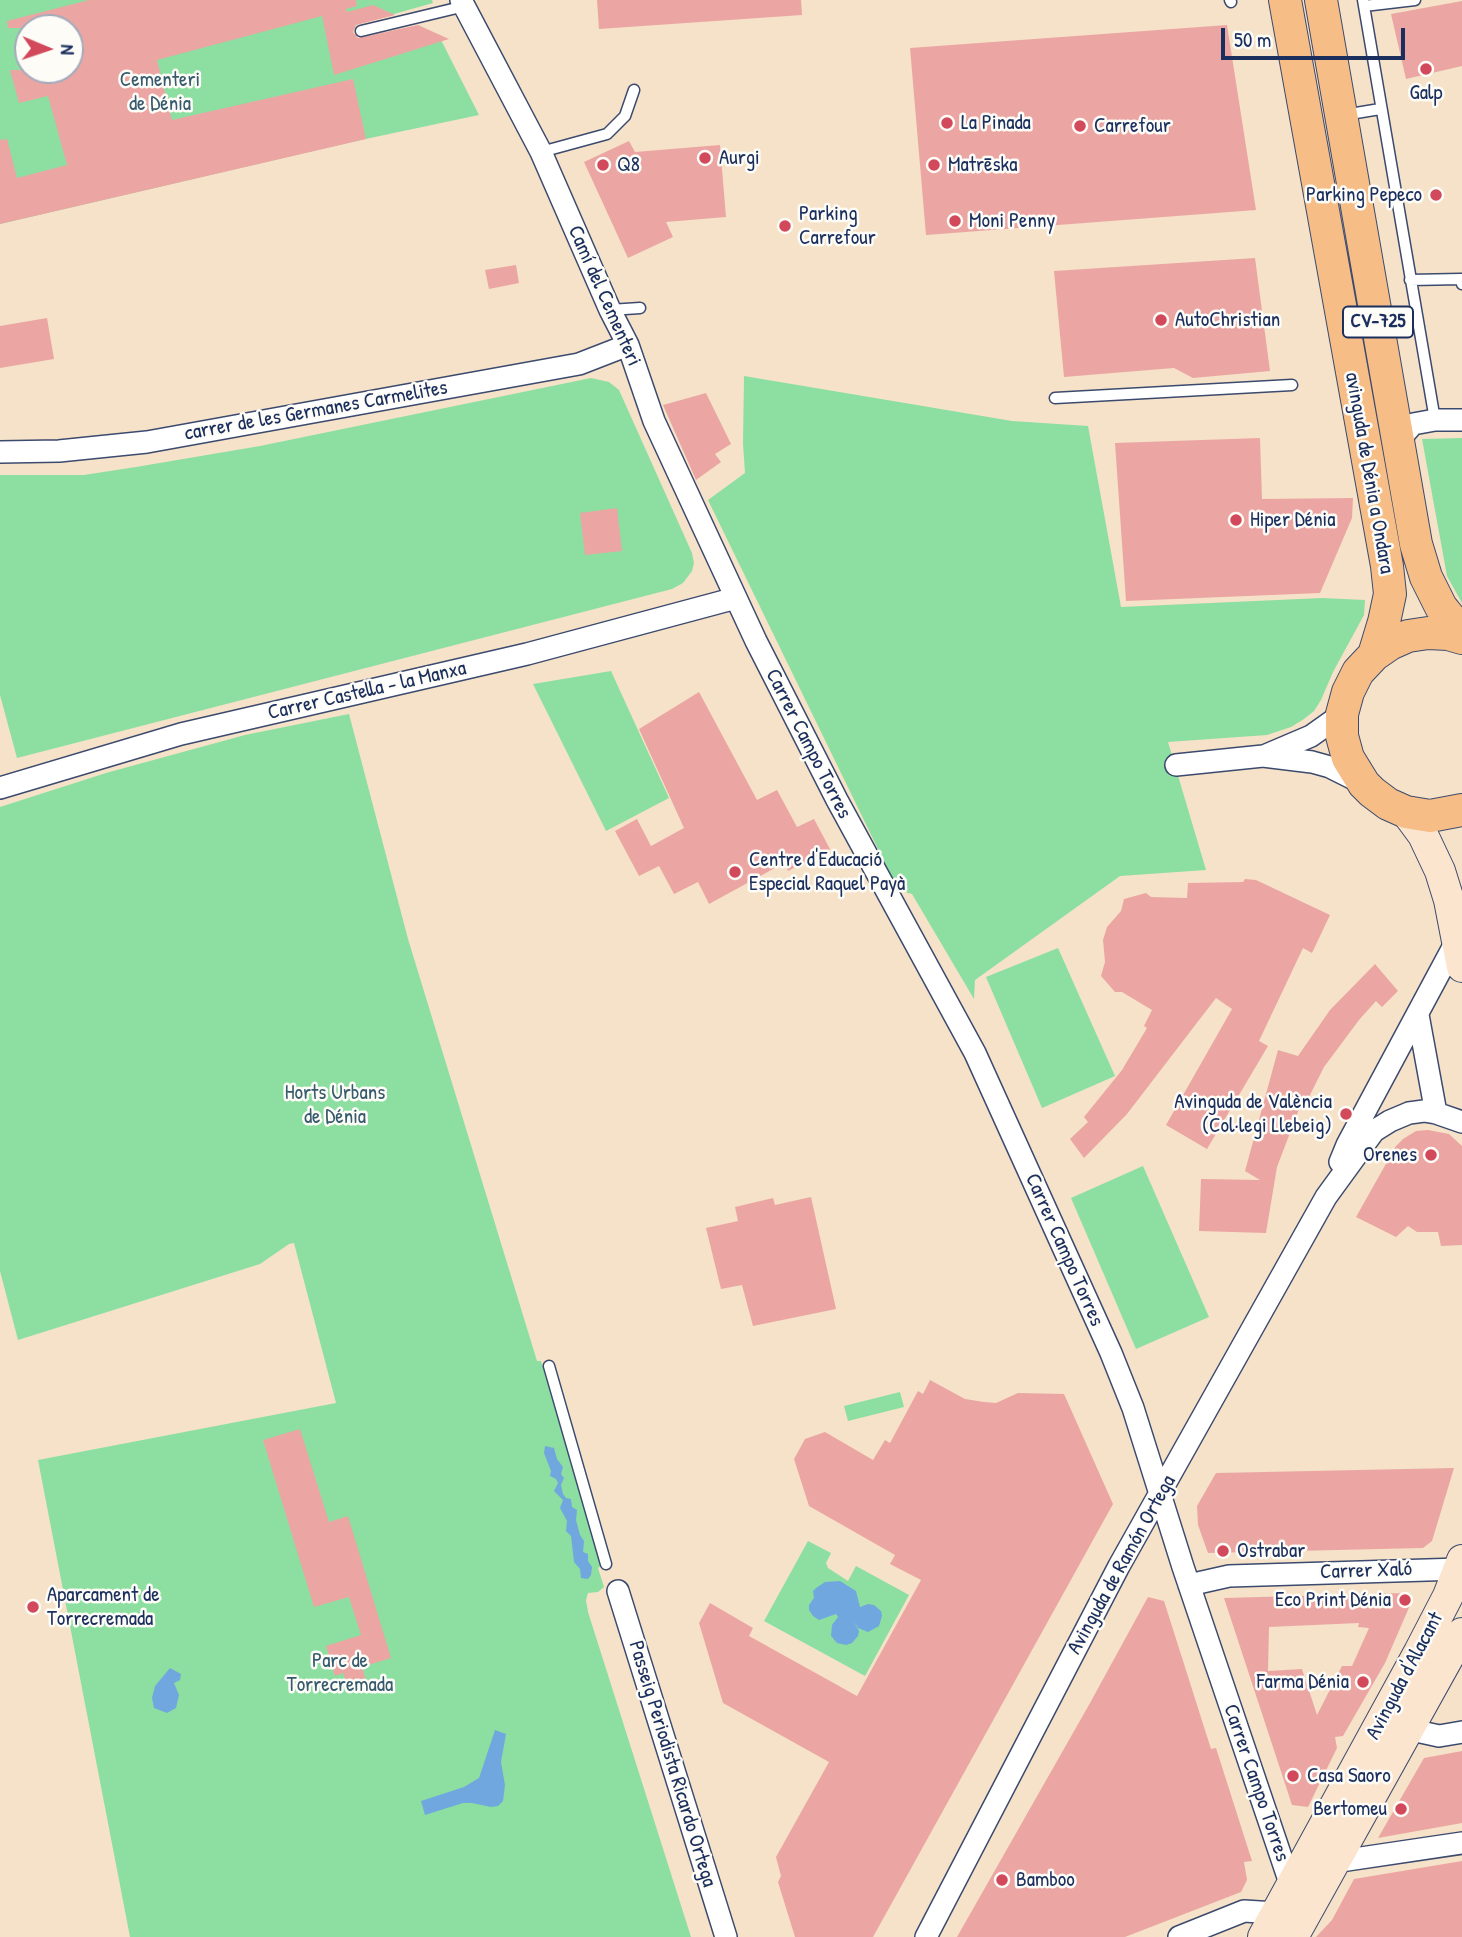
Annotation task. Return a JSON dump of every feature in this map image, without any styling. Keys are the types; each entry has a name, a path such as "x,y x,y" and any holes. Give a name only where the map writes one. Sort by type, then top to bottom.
{"main road":[{"name":"avinguda de Dénia a Ondara","path":"1285,0 1387,566 1390,594 1374,655"},
{"name":"avinguda de Dénia a Ondara","path":"1321,0 1416,544 1426,578 1441,607 1462,636"},
{"name":"CV-725","path":"1462,636 1428,633 1408,636 1390,643 1358,672 1348,692 1342,714 1342,736 1348,758 1364,784 1388,804 1406,812 1430,816 1462,810"},
{"path":"1406,812 1423,835 1440,871 1460,952"},
{"name":"Avinguda d'Alacant","path":"1289,1929 1291,1887 1419,1652 1461,1564"},
{"name":"Avinguda d'Alacant","path":"1289,1929 1334,1862 1462,1633"}],"street":[{"name":"Camí del Cementeri","path":"463,3 541,152 628,345 654,421 736,598"},
{"name":"carrer de les Germanes Carmelites","path":"0,452 59,451 147,442 579,364 628,345"},
{"path":"1398,441 1413,424 1435,420 1462,420"},
{"name":"Carrer Castella - la Manxa","path":"0,788 181,734 527,654 736,598"},
{"name":"Carrer Campo Torres","path":"736,598 836,800 975,1053 1111,1353 1133,1408 1189,1585 1291,1887"},
{"path":"1262,757 1311,736 1342,714"},
{"path":"1176,765 1262,757 1321,764 1364,784"},
{"name":"Avinguda de Ramón Ortega","path":"926,1937 1119,1566 1326,1197 1347,1145 1418,1015 1460,952"},
{"path":"1418,1015 1436,1113"},
{"name":"Avinguda de Ramón Ortega","path":"1326,1197 1374,1132 1390,1121 1409,1113 1436,1113 1462,1122"},
{"name":"Carrer Xaló","path":"1189,1585 1228,1576 1461,1564"},
{"name":"Passeig Periodista Ricardo Ortega","path":"618,1591 726,1937"},
{"path":"1407,1729 1439,1736 1462,1732"},
{"path":"1334,1862 1462,1843"},
{"path":"1179,1937 1244,1912 1289,1929"}],"lane":[{"path":"1415,0 1363,3 1435,420"},
{"path":"361,31 463,3"},
{"path":"541,152 607,134 625,116 634,90"},
{"path":"1342,116 1380,109"},
{"path":"1410,280 1462,281"},
{"path":"610,310 640,307"},
{"path":"1055,398 1292,385"},
{"path":"549,1366 606,1564"}],"green space":[{"name":"Cementeri de Dénia","path":"0,0 432,0 433,3 341,29 347,52 438,34 479,115 0,224"},
{"path":"744,376 1012,421 1088,426 1121,607 1322,598 1365,600 1364,615 1321,700 1314,711 1304,719 1291,727 1267,735 1168,742 1206,870 1120,876 975,980 974,999 912,894 898,890 708,500 745,473"},
{"path":"591,378 609,382 619,390 692,553 692,571 683,583 672,589 17,758 0,695 0,475 84,475 136,467 260,446"},
{"path":"1462,438 1462,603 1447,576 1422,439"},
{"path":"611,671 669,798 606,831 533,684"},
{"path":"349,714 408,939 537,1361 541,1361 601,1566 598,1568 604,1587 598,1592 588,1593 588,1612 691,1937 130,1937 38,1460 336,1403 294,1243 260,1264 18,1340 0,1271 0,807 106,773 245,735"},
{"path":"1058,948 1115,1076 1042,1108 986,977"},
{"path":"1143,1166 1209,1317 1136,1349 1071,1198"},
{"path":"900,1392 904,1407 848,1421 844,1406"},
{"path":"808,1541 831,1553 826,1563 828,1568 848,1581 856,1566 909,1595 865,1676 764,1621"}],"water":[{"path":"545,1446 554,1448 563,1467 563,1494 571,1499 572,1507 577,1510 576,1520 584,1541 583,1552 588,1554 592,1567 588,1579 581,1578 580,1569 574,1562 571,1536 566,1531 567,1521 560,1508 563,1500 554,1491 558,1483 550,1476 551,1471 544,1453"},
{"path":"840,1581 856,1591 860,1607 874,1605 881,1611 882,1616 879,1626 868,1632 858,1628 853,1620 859,1631 858,1636 846,1645 837,1643 831,1636 832,1625 838,1617 836,1614 819,1620 809,1610 816,1588 825,1582"},
{"path":"170,1668 181,1674 180,1680 174,1683 179,1695 176,1708 167,1713 154,1708 152,1698 155,1686"},
{"path":"495,1730 506,1734 501,1762 505,1785 503,1801 498,1806 491,1807 463,1803 425,1815 421,1801 464,1787 479,1778"}],"building":[{"name":"Cementeri de Dénia","path":"89,0 356,0 357,6 346,9 347,12 373,5 395,15 356,25 353,32 358,38 418,25 449,39 334,75 322,16 157,60 172,120 353,79 366,139 0,224 0,140 7,139 17,178 67,165 48,96 19,103 10,70 14,70 14,84 84,84 84,14 34,14"},
{"path":"597,0 801,0 802,15 599,29"},
{"path":"1462,1 1462,66 1406,79 1391,14"},
{"name":"Cementeri de Dénia","path":"14,19 14,28 8,28 7,21"},
{"name":"Carrefour","path":"1227,25 1256,210 926,235 910,48"},
{"path":"629,141 635,152 720,145 726,217 666,222 673,237 628,258 584,162"},
{"name":"AutoChristian","path":"1255,258 1270,371 1193,378 1174,368 1064,377 1054,271"},
{"path":"516,265 519,283 489,289 485,270"},
{"path":"47,318 54,359 0,368 0,326"},
{"path":"706,393 731,444 715,454 721,462 696,480 663,405"},
{"name":"Hiper Dénia","path":"1260,438 1262,499 1353,498 1352,518 1320,593 1126,601 1115,443"},
{"path":"617,508 622,551 585,555 580,513"},
{"path":"699,692 757,800 777,790 797,827 814,819 830,849 788,871 784,863 709,904 698,882 674,894 659,866 639,876 615,831 637,819 651,846 684,828 639,729"},
{"path":"1245,879 1256,880 1330,915 1312,953 1303,948 1259,1041 1268,1046 1207,1149 1166,1125 1232,1009 1216,998 1127,1114 1084,1158 1070,1139 1088,1122 1084,1117 1122,1070 1147,1028 1144,1026 1152,1010 1122,992 1115,992 1101,976 1105,962 1103,940 1107,927 1121,911 1124,899 1146,893 1151,897 1187,898 1188,883 1243,882"},
{"path":"1375,964 1398,991 1382,1007 1376,1001 1359,1020 1324,1067 1305,1105 1301,1104 1277,1167 1266,1233 1199,1231 1201,1179 1260,1180 1245,1171 1278,1050 1298,1056 1330,1010"},
{"path":"1416,1131 1449,1134 1462,1146 1462,1245 1441,1246 1438,1232 1417,1232 1408,1226 1396,1237 1356,1217 1396,1146"},
{"path":"811,1197 836,1309 753,1326 742,1285 721,1289 706,1228 738,1221 735,1207 773,1198 775,1205"},
{"path":"930,1380 965,1399 984,1402 996,1403 1018,1393 1064,1394 1113,1504 873,1937 795,1937 778,1882 781,1876 776,1857 829,1762 723,1703 699,1623 710,1603 753,1628 749,1636 857,1696 921,1580 890,1564 895,1555 809,1506 794,1459 805,1439 825,1432 873,1460 885,1440 890,1443 918,1391 923,1394"},
{"path":"300,1429 329,1522 348,1516 391,1658 362,1667 366,1680 347,1686 343,1673 335,1676 326,1646 361,1635 349,1597 314,1607 263,1440"},
{"path":"1454,1468 1432,1541 1423,1548 1208,1553 1198,1525 1197,1506 1216,1473"},
{"path":"1405,1593 1411,1603 1385,1663 1343,1736 1335,1737 1337,1748 1308,1807 1292,1805 1224,1598","holes":["1359,1623 1358,1627 1369,1628 1352,1666 1342,1666 1317,1715 1302,1669 1268,1671 1269,1627"]},
{"path":"1148,1597 1164,1601 1211,1749 1216,1748 1252,1861 1244,1862 1247,1880 1241,1892 1125,1937 957,1937 1090,1703"},
{"path":"1462,1751 1462,1823 1378,1838 1424,1758"},
{"path":"1462,1861 1462,1937 1316,1937 1332,1920 1354,1879"}],"place":[{"name":"Galp","path":"1426,69"},
{"name":"La Pinada","path":"947,123"},
{"name":"Carrefour","path":"1080,126"},
{"name":"Aurgi","path":"705,158"},
{"name":"Q8","path":"603,165"},
{"name":"Matrēska","path":"934,165"},
{"name":"Parking Pepeco","path":"1436,195"},
{"name":"Moni Penny","path":"955,221"},
{"name":"Parking Carrefour","path":"785,226"},
{"name":"AutoChristian","path":"1161,320"},
{"name":"Hiper Dénia","path":"1236,520"},
{"name":"Centre d'Educació Especial Raquel Payà","path":"735,872"},
{"name":"Avinguda de València (Col·legi Llebeig)","path":"1346,1114"},
{"name":"Orenes","path":"1431,1155"},
{"name":"Ostrabar","path":"1223,1551"},
{"name":"Eco Print Dénia","path":"1405,1600"},
{"name":"Aparcament de Torrecremada","path":"33,1607"},
{"name":"Farma Dénia","path":"1363,1682"},
{"name":"Casa Saoro","path":"1293,1776"},
{"name":"Bertomeu","path":"1401,1809"},
{"name":"Bamboo","path":"1002,1880"}],"park label":[{"name":"Horts Urbans de Dénia","path":"335,1105"},
{"name":"Parc de Torrecremada","path":"340,1673"}]}
